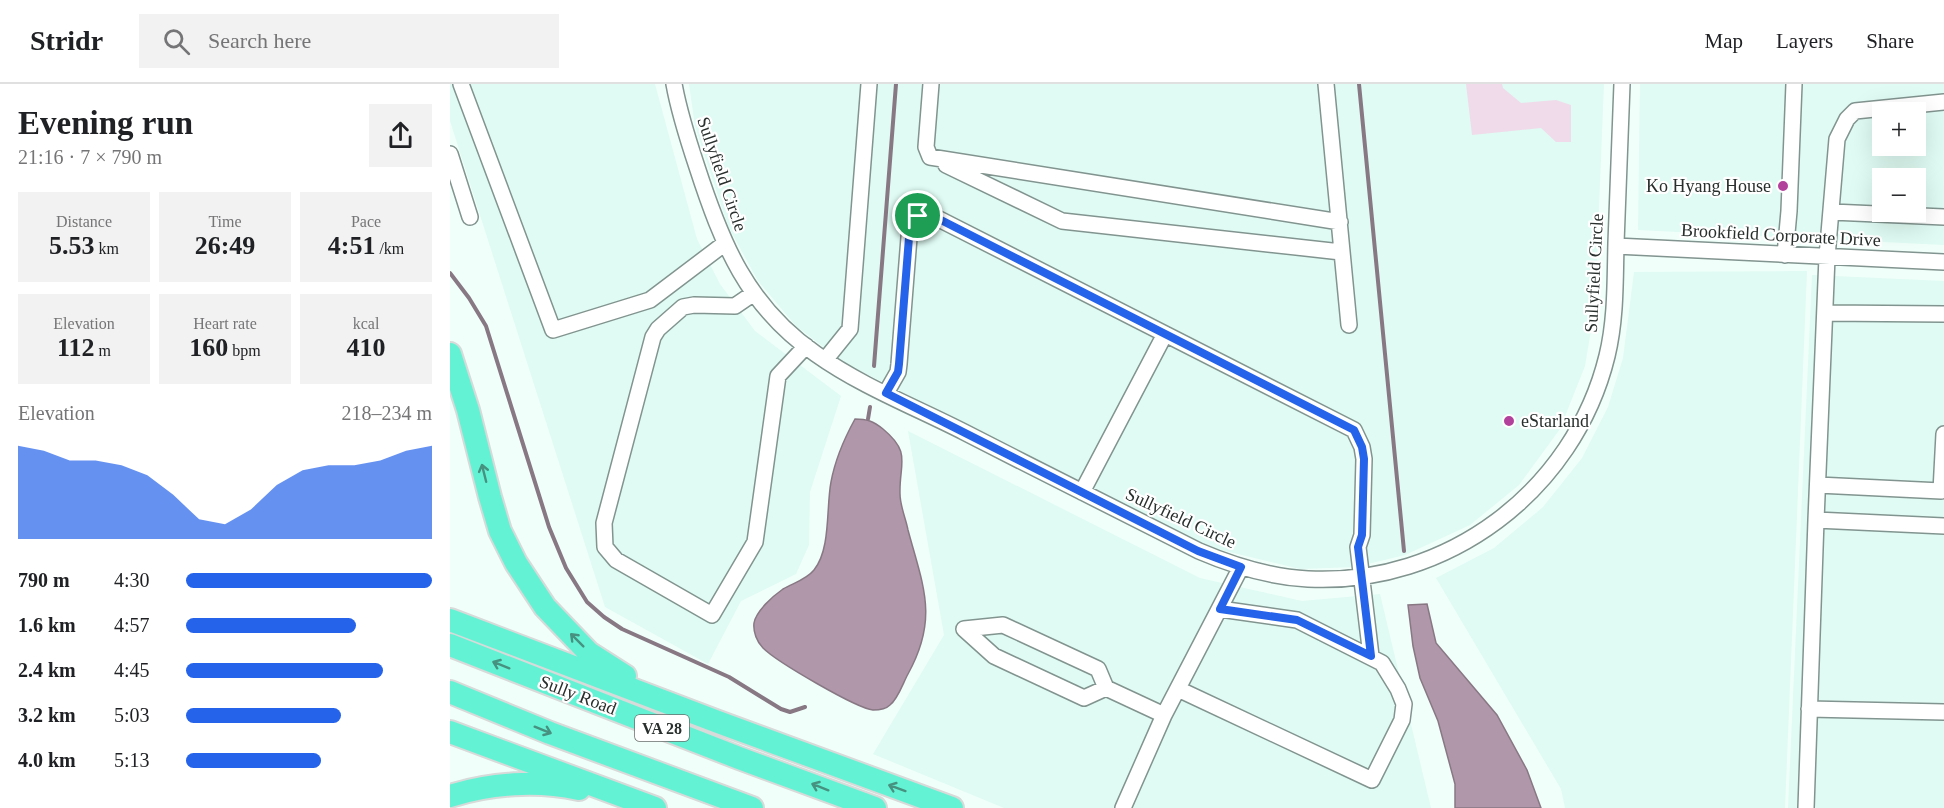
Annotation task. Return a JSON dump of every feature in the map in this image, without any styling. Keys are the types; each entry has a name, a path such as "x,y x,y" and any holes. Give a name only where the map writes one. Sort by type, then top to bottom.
{"highway":[{"path":"450,354 468,410 500,531 534,593 545,608 589,653 636,683 718,722"},
{"path":"450,620 952,808"},
{"name":"Sully Road","path":"450,645 728,754 875,808"},
{"name":"VA 28","path":"450,692 550,733 752,808"},
{"path":"450,732 655,808"},
{"path":"450,796 513,784 562,785 633,800"}],"street":[{"path":"460,84 553,330 650,300 724,244"},
{"name":"Sullyfield Circle","path":"675,84 691,148 724,244 754,293 780,323 806,346 825,360 886,393 1198,551 1263,573 1308,579 1360,576 1396,570 1457,547 1510,511 1554,466 1587,413 1602,375 1614,315 1622,84"},
{"path":"825,360 850,329 869,84"},
{"path":"931,84 926,147 930,157 1062,221 1341,252"},
{"path":"1326,84 1349,325"},
{"path":"1785,255 1794,84"},
{"path":"1806,808 1824,313 1837,139 1847,119 1855,111 1944,102"},
{"path":"450,154 470,217"},
{"path":"930,157 1340,222"},
{"path":"1832,212 1944,217"},
{"path":"886,393 898,372 910,225 924,213 1354,430 1362,447 1364,459 1362,535 1358,547 1371,656"},
{"name":"Brookfield Corporate Drive","path":"1616,246 1944,262"},
{"path":"754,293 735,306 694,305 683,308 658,329 653,337 604,523 605,547 616,560 712,615 754,542 778,376 806,346"},
{"path":"1824,313 1944,314"},
{"path":"1082,492 1165,334"},
{"path":"1818,485 1941,491 1944,434"},
{"path":"1816,520 1944,526"},
{"path":"1123,808 1164,716 1241,567"},
{"path":"1178,689 1372,780 1397,734 1404,704 1398,688 1382,663 1297,620 1220,609"},
{"path":"1106,688 1084,698 994,657 964,629 1003,625 1098,669 1106,688 1164,716"},
{"path":"1809,709 1944,712"}],"shaded area":[{"path":"450,84 655,84 697,239 720,284 755,331 841,396 810,492 809,545 796,574 741,601 708,664 605,607 450,121"},
{"path":"689,84 1604,84 1595,306 1585,366 1560,429 1519,485 1470,525 1405,555 1355,567 1300,569 1205,546 843,362 796,326 758,281 728,226 695,126"},
{"path":"1466,84 1502,84 1503,88 1521,103 1556,100 1571,105 1571,142 1556,142 1541,128 1472,135"},
{"path":"1640,84 1944,84 1944,245 1638,230"},
{"path":"1807,271 1785,808 1565,808 1561,789 1436,578 1494,548 1543,507 1582,458 1608,407 1623,358 1634,272"},
{"path":"1812,275 1944,281 1944,808 1788,808"},
{"path":"855,419 870,421 879,426 892,437 901,452 901,503 919,568 925,602 926,619 918,654 893,702 878,710 864,707 817,684 771,655 761,646 754,626 755,618 770,600 783,589 807,576 819,561 826,540 833,474 840,450"},
{"path":"908,431 1200,578 1302,601 1380,594 1431,808 1004,808 873,754 944,635"},
{"path":"1427,604 1436,643 1497,715 1527,770 1541,808 1455,808 1455,784 1438,721 1420,678 1413,646 1408,605"}],"waterway":[{"path":"874,366 896,84"},
{"path":"1359,84 1404,551"},
{"path":"450,273 486,326 549,527 566,568 587,602 622,629 729,677 781,709 790,712 805,707"},
{"path":"868,419 870,407"}],"place":[{"name":"Ko Hyang House","path":"1783,186"},
{"name":"eStarland","path":"1509,421"}],"route":[{"path":"924,213 935,217 1354,430 1359,436 1364,459 1362,535 1358,547 1371,656 1297,620 1220,609 1241,567 1198,551 886,393 898,372 910,225 918,216 924,213"}]}
